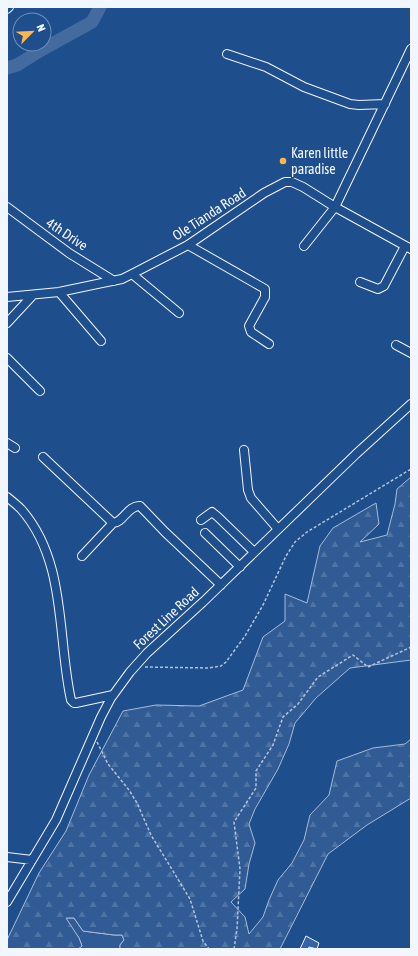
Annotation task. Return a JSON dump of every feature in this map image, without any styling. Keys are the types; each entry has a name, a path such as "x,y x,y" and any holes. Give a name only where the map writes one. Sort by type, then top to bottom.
{"street":[{"path":"304,246 335,207 411,49"},
{"path":"228,54 266,67 304,87 350,104 385,104"},
{"name":"Ole Tianda Road","path":"7,297 59,292 114,280 132,274 188,245 264,194 285,182 292,182 303,187 335,207 408,248"},
{"name":"4th Drive","path":"7,207 69,253 114,280"},
{"path":"188,245 265,289 265,297 249,326 252,332 268,344"},
{"path":"360,282 378,289 384,286 408,248"},
{"path":"132,274 179,313"},
{"path":"59,292 101,341"},
{"path":"7,323 33,295"},
{"path":"396,345 411,352"},
{"path":"7,358 40,391"},
{"name":"Forest Line Road","path":"7,902 56,820 93,734 113,695 135,667 166,635 240,567 356,454 411,404"},
{"path":"7,443 15,448"},
{"path":"244,450 248,490 251,498 278,530"},
{"path":"43,457 113,523"},
{"path":"7,497 21,509 34,528 50,563 60,610 71,700 76,703 113,695"},
{"path":"82,556 113,523 117,523 134,507 140,506 221,585"},
{"path":"201,520 212,512 254,552"},
{"path":"205,534 240,567"},
{"path":"7,857 32,860"}],"path":[{"path":"135,667 209,668 221,666 245,636 263,605 286,556 295,542 307,532 411,469"},
{"path":"234,949 237,929 240,869 234,822 256,788 256,771 273,745 283,717 298,704 318,677 353,655 368,667 411,648"},
{"path":"93,734 108,764 129,790 137,803 151,835 190,899 203,941 209,949"}],"shaded area":[{"path":"65,918 74,918 83,931 122,935 124,940 120,945 120,949 78,949 82,946 79,938"}],"green space":[{"path":"411,477 411,660 350,668 316,698 295,723 289,744 278,769 255,809 249,824 255,843 249,864 245,889 231,902 245,917 249,934 263,917 278,880 292,863 304,840 310,815 329,795 337,761 373,748 405,744 411,739 411,798 367,825 328,854 280,949 120,949 120,945 124,940 122,935 83,931 74,918 66,918 79,938 82,946 78,949 7,949 7,940 39,873 66,831 89,775 123,711 156,705 199,706 243,690 263,637 285,621 285,594 307,603 320,546 333,528 376,503 379,524 360,542 387,535 395,504 397,489"}],"building":[{"path":"306,936 319,943 317,949 309,947 308,949 300,949"}],"waterway":[{"path":"7,68 17,65 92,22 100,7"}],"place":[{"name":"Karen little paradise","path":"283,161"}]}
